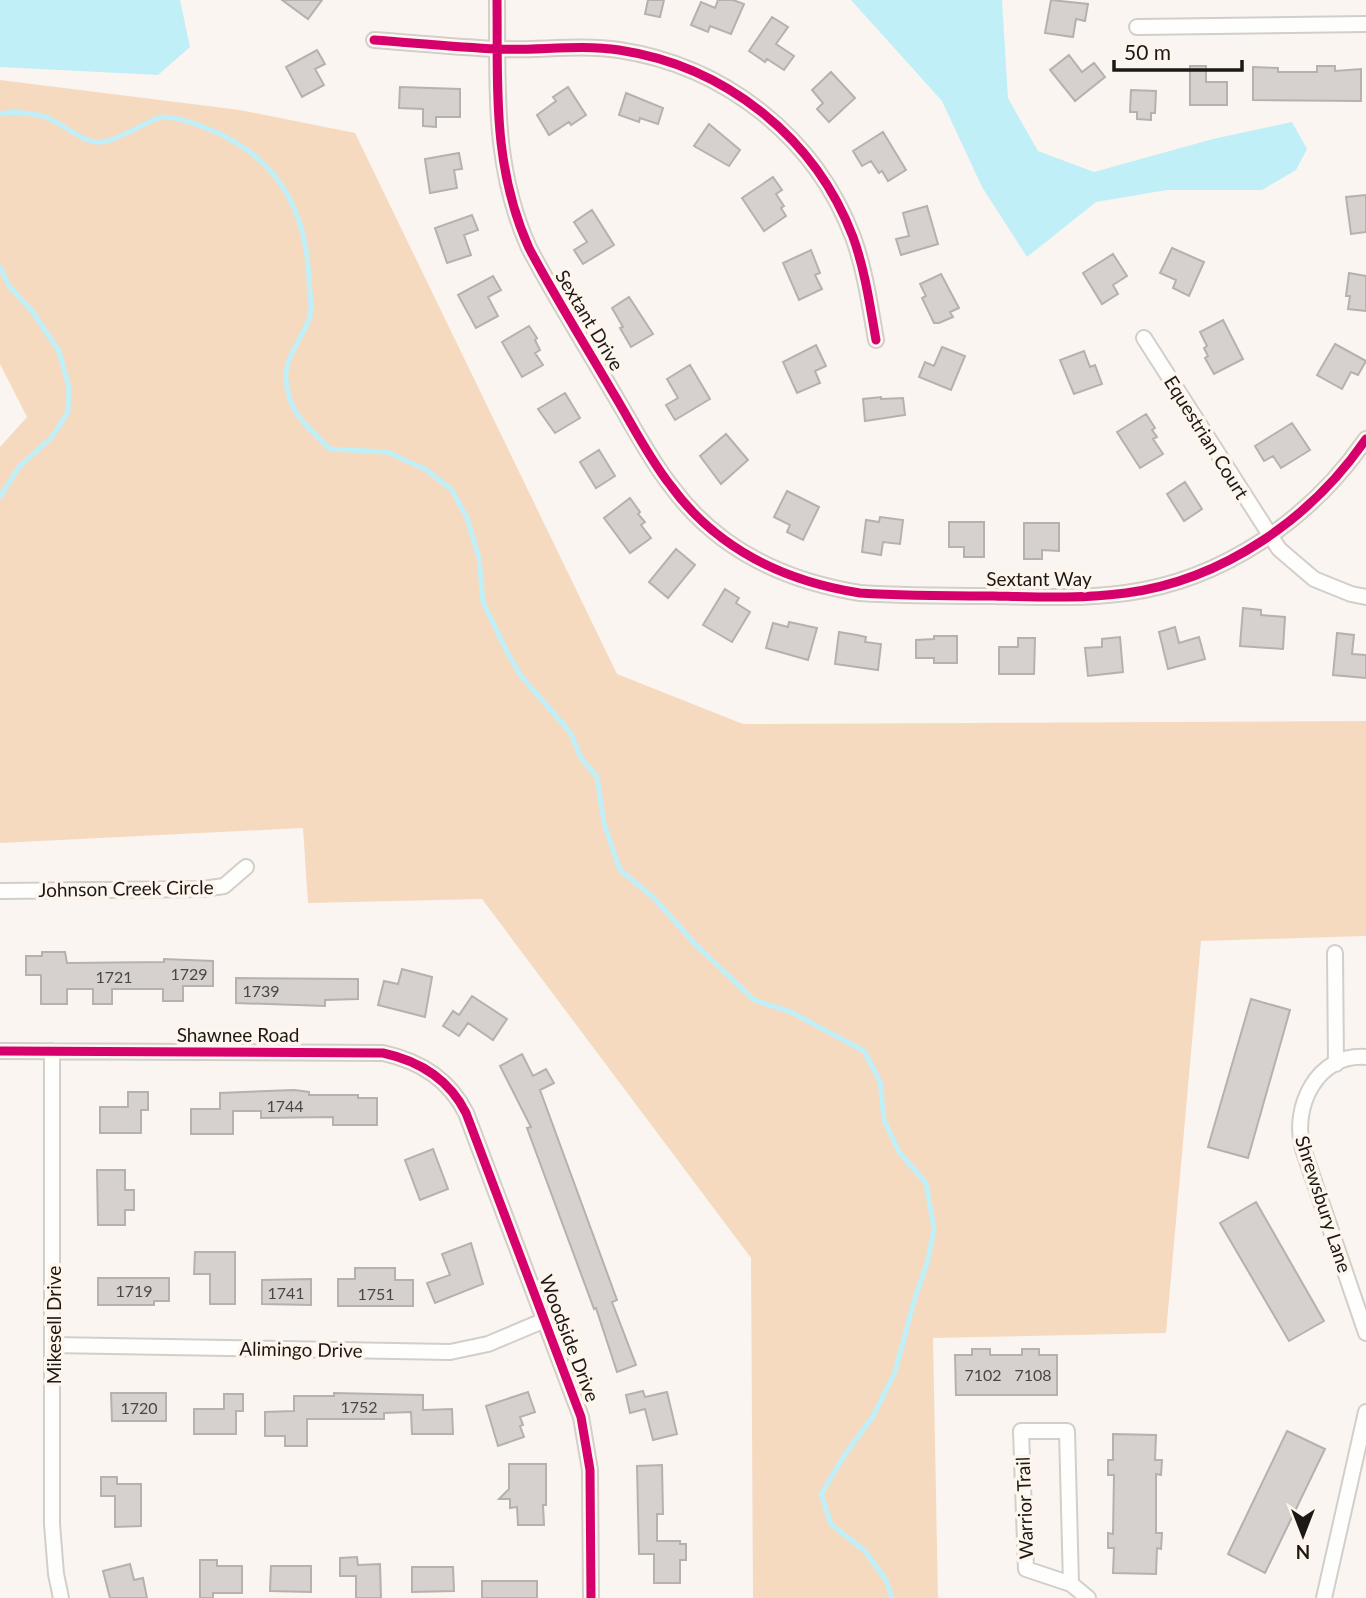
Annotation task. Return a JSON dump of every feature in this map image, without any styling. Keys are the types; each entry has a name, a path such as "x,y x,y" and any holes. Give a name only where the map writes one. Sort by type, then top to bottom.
{"street":[{"name":"Sextant Drive","path":"497,0 498,126 503,169 515,216 538,267 662,474 687,507 704,524 744,554 799,580"},
{"path":"1137,27 1366,24"},
{"path":"374,40 498,49 602,48 671,62 735,92 761,110 806,155 840,207 853,236 862,267 876,340"},
{"name":"Equestrian Court","path":"1144,338 1269,537 1284,555 1314,579 1366,597"},
{"name":"Sextant Way","path":"799,580 827,588 884,595 1076,598 1152,588 1201,573 1269,537 1313,502 1345,468 1366,439"},
{"name":"Johnson Creek Circle","path":"0,891 203,889 224,886 246,867"},
{"path":"1335,953 1336,1065 1351,1058 1366,1058"},
{"name":"Shawnee Road","path":"0,1051 383,1053 414,1061 429,1070 459,1101"},
{"name":"Mikesell Drive","path":"52,1051 52,1524 61,1598"},
{"name":"Shrewsbury Lane","path":"1336,1065 1318,1077 1302,1104 1299,1135 1366,1333"},
{"name":"Woodside Drive","path":"459,1101 466,1113 581,1417 590,1470 591,1598"},
{"name":"Alimingo Drive","path":"52,1345 450,1352 488,1344 545,1320"},
{"path":"1324,1598 1359,1472 1366,1412"},
{"name":"Warrior Trail","path":"1072,1584 1067,1431 1021,1431 1026,1569 1072,1584 1088,1598"}],"shaded area":[{"path":"0,80 240,110 355,133 617,674 743,724 1366,721 1366,936 1201,941 1166,1333 933,1338 938,1598 753,1598 751,1258 482,899 308,903 303,828 0,843 0,447 27,417 0,364"}],"water":[{"path":"0,0 180,0 190,47 158,75 0,67"},
{"path":"851,0 1002,0 1008,98 1038,151 1094,172 1213,139 1292,122 1307,149 1296,170 1262,190 1167,190 1096,202 1027,257 982,187 942,101"}],"building":[{"path":"282,0 322,0 308,19"},
{"path":"648,0 664,0 660,17 645,14"},
{"path":"718,0 733,0 744,4 731,34 710,26 708,32 691,25 701,2 715,8"},
{"path":"1051,0 1088,4 1085,21 1076,19 1073,37 1045,33"},
{"path":"772,17 788,27 776,44 794,56 784,70 749,51"},
{"path":"317,50 325,64 315,69 324,85 302,97 286,67"},
{"path":"1069,55 1082,72 1094,63 1105,77 1075,101 1050,70"},
{"path":"1190,66 1206,66 1206,82 1227,82 1227,105 1190,105"},
{"path":"1317,66 1335,66 1335,71 1361,69 1361,101 1253,100 1253,67 1278,68 1278,72 1317,72"},
{"path":"831,72 855,98 829,122 817,109 823,103 812,90"},
{"path":"400,87 460,89 460,117 436,117 436,127 423,126 423,109 399,108"},
{"path":"568,87 586,115 549,135 537,115 556,101 553,97"},
{"path":"1131,90 1156,91 1155,113 1151,113 1151,120 1137,119 1137,112 1130,112"},
{"path":"626,93 663,108 658,124 640,118 639,122 619,115"},
{"path":"709,124 740,150 729,166 694,146"},
{"path":"883,132 906,170 888,181 871,161 862,166 853,151"},
{"path":"459,153 462,169 454,170 457,188 430,193 425,159"},
{"path":"773,177 782,190 776,194 784,206 781,208 786,216 764,231 742,198"},
{"path":"1366,195 1366,232 1351,234 1346,197"},
{"path":"927,206 938,244 901,255 896,239 909,236 903,213"},
{"path":"592,210 614,245 583,264 574,250 587,242 574,222"},
{"path":"472,215 478,230 464,235 471,255 447,263 435,228"},
{"path":"1172,248 1204,262 1189,296 1173,288 1176,280 1160,273"},
{"path":"811,250 820,273 815,275 822,289 799,300 783,263"},
{"path":"1113,254 1127,276 1113,285 1118,294 1102,304 1083,273"},
{"path":"1349,273 1366,276 1366,311 1348,309 1350,296 1346,296"},
{"path":"941,274 959,308 950,312 953,317 934,323 922,298 926,296 920,284"},
{"path":"493,276 501,290 488,297 498,316 476,328 458,295"},
{"path":"629,297 653,334 631,347 612,308"},
{"path":"1223,320 1243,359 1214,374 1205,358 1208,356 1204,348 1207,346 1200,332"},
{"path":"529,326 537,338 535,340 540,350 535,353 543,365 522,377 502,342"},
{"path":"1335,344 1366,361 1358,375 1351,372 1342,389 1317,375"},
{"path":"816,345 826,366 815,371 820,383 797,393 783,362"},
{"path":"942,347 965,356 951,390 919,377 925,362 934,366"},
{"path":"1084,351 1090,367 1095,365 1102,384 1074,394 1060,360"},
{"path":"690,365 710,399 675,420 666,405 678,398 667,379"},
{"path":"565,393 580,418 555,433 538,409"},
{"path":"903,398 905,415 865,421 863,399"},
{"path":"1146,414 1155,428 1152,430 1157,437 1153,439 1163,454 1140,468 1117,432"},
{"path":"1292,423 1310,450 1281,468 1273,456 1264,461 1255,446"},
{"path":"726,434 748,460 721,484 700,456"},
{"path":"599,450 615,476 596,488 580,462"},
{"path":"1185,482 1202,509 1184,521 1167,494"},
{"path":"787,491 819,507 803,540 787,532 790,525 774,517"},
{"path":"630,498 645,522 641,525 651,538 630,553 604,518"},
{"path":"880,517 903,520 900,544 883,542 881,555 862,552 866,520 879,522"},
{"path":"949,522 984,522 984,557 964,557 964,547 949,547"},
{"path":"1024,523 1059,523 1059,551 1042,550 1042,559 1024,559"},
{"path":"676,549 695,565 668,598 649,582"},
{"path":"725,589 739,598 736,603 750,612 732,642 703,625"},
{"path":"1243,608 1261,610 1261,615 1285,617 1283,649 1240,646"},
{"path":"789,622 817,628 808,660 766,648 773,623 788,627"},
{"path":"1175,627 1179,643 1199,637 1205,659 1168,669 1159,632"},
{"path":"839,632 866,637 865,642 881,644 878,670 835,664"},
{"path":"1337,633 1354,635 1352,654 1366,655 1366,678 1333,675"},
{"path":"934,636 957,636 957,663 934,663 934,658 916,658 916,640 934,639"},
{"path":"1120,637 1123,672 1088,676 1085,648 1102,647 1102,639"},
{"path":"1018,638 1035,638 1034,674 999,674 999,647 1018,647"},
{"path":"42,952 65,952 67,963 164,962 164,959 213,961 213,986 183,986 183,1001 163,1001 163,989 112,989 112,1004 93,1004 93,989 67,989 67,1004 41,1004 41,975 26,975 26,956 42,956"},
{"path":"402,969 432,977 425,1017 378,1005 384,981 398,984"},
{"path":"236,978 358,979 358,999 325,1000 325,1006 236,1003"},
{"path":"472,996 507,1019 493,1040 468,1023 459,1036 443,1026 453,1011 459,1015"},
{"path":"1251,999 1290,1010 1248,1158 1208,1147"},
{"path":"522,1054 533,1076 546,1069 554,1083 540,1090 617,1300 612,1302 636,1365 617,1372 596,1308 594,1309 527,1128 531,1127 500,1066"},
{"path":"294,1090 309,1092 309,1095 358,1095 358,1098 377,1098 377,1125 333,1125 333,1117 261,1118 261,1111 233,1111 233,1134 191,1134 191,1109 220,1109 220,1093"},
{"path":"128,1092 148,1092 148,1110 141,1110 141,1133 100,1133 100,1107 128,1107"},
{"path":"433,1149 448,1189 420,1200 405,1160"},
{"path":"97,1170 125,1170 125,1190 134,1190 134,1210 125,1210 125,1225 98,1225"},
{"path":"1256,1202 1324,1321 1289,1341 1220,1223"},
{"path":"471,1243 483,1284 435,1303 427,1283 450,1275 442,1254"},
{"path":"195,1252 235,1252 235,1304 210,1304 210,1274 194,1274"},
{"path":"355,1268 395,1268 395,1280 413,1280 413,1306 338,1306 338,1279 355,1279"},
{"path":"98,1278 169,1278 169,1301 154,1301 154,1305 98,1305"},
{"path":"311,1279 311,1305 262,1304 262,1280"},
{"path":"972,1349 990,1349 990,1355 1022,1355 1022,1349 1039,1349 1039,1355 1057,1355 1057,1395 956,1395 955,1355 972,1355"},
{"path":"643,1391 645,1397 667,1392 677,1434 653,1440 645,1409 630,1413 626,1395"},
{"path":"528,1392 535,1412 520,1417 524,1437 498,1446 486,1406"},
{"path":"111,1393 166,1393 166,1421 112,1421"},
{"path":"334,1393 423,1395 423,1410 452,1409 453,1434 412,1434 411,1412 384,1413 384,1419 307,1419 307,1446 285,1446 285,1436 265,1436 265,1412 294,1411 294,1396 334,1396"},
{"path":"224,1394 243,1394 243,1411 236,1411 236,1434 194,1434 194,1409 224,1409"},
{"path":"1287,1431 1325,1449 1265,1573 1228,1554"},
{"path":"1113,1434 1156,1435 1155,1460 1162,1460 1161,1475 1156,1474 1156,1533 1162,1533 1161,1549 1157,1548 1156,1574 1113,1573 1114,1548 1108,1548 1108,1533 1113,1534 1114,1475 1108,1475 1108,1460 1113,1460"},
{"path":"509,1464 546,1464 544,1525 518,1525 517,1507 510,1508 510,1499 499,1499 509,1489"},
{"path":"662,1465 663,1514 657,1514 657,1541 680,1541 680,1544 686,1544 686,1560 680,1560 680,1583 654,1583 654,1554 639,1554 637,1466"},
{"path":"101,1477 117,1477 117,1484 141,1484 141,1526 115,1527 115,1496 101,1496"},
{"path":"357,1557 358,1565 380,1564 381,1598 356,1598 356,1576 340,1576 340,1558"},
{"path":"200,1560 217,1560 217,1566 242,1566 242,1593 213,1593 213,1598 200,1598"},
{"path":"130,1564 134,1580 143,1578 147,1598 110,1598 103,1571"},
{"path":"271,1566 311,1566 311,1592 270,1591"},
{"path":"412,1567 453,1567 454,1591 412,1592"},
{"path":"482,1581 537,1581 537,1598 482,1598"}],"waterway":[{"path":"0,114 42,116 85,139 100,142 117,138 158,118 178,119 213,131 241,146 274,175 296,212 307,255 311,312 286,371 288,392 300,419 330,449 387,452 425,469 452,490 467,518 479,558 483,602 521,676 570,732 581,758 597,777 604,823 620,870 653,897 696,945 754,1000 791,1012 864,1051 880,1081 884,1120 899,1152 926,1183 934,1229 928,1260 895,1372 873,1416 821,1494 831,1524 865,1551 886,1580 892,1598"},
{"path":"0,267 9,286 32,311 59,351 69,388 68,412 52,437 19,467 0,497"}],"cycle path":[{"path":"497,0 498,96 503,157 517,217 529,248 663,475 709,528 754,559 805,580 860,593 1060,597 1126,593 1162,586 1197,575 1262,541 1319,495 1366,439"},
{"path":"374,40 497,49 619,50 658,59 695,72 730,90 762,112 790,138 815,168 836,201 857,250 876,340"},
{"path":"0,1051 383,1053 409,1061 442,1081 466,1113 581,1417 590,1470 591,1598"}]}
